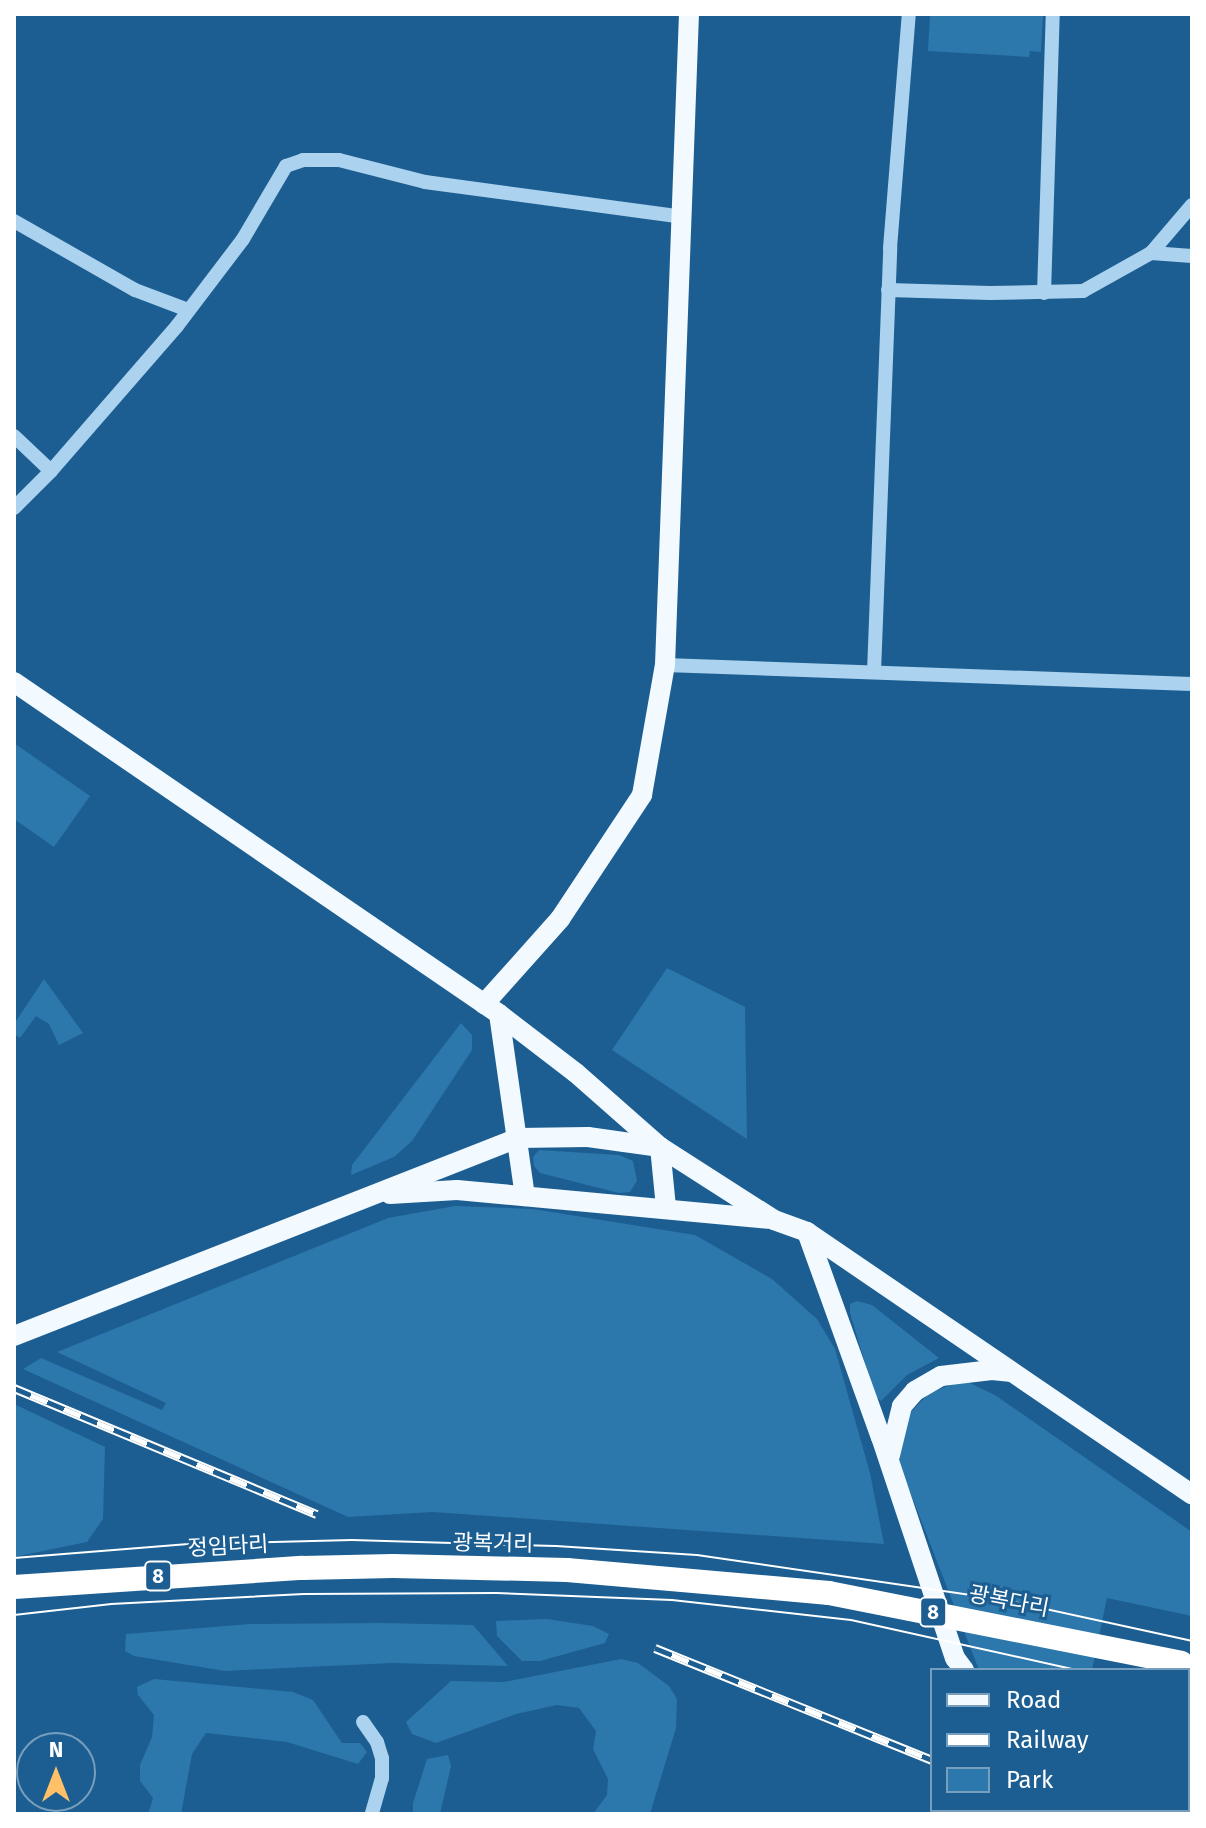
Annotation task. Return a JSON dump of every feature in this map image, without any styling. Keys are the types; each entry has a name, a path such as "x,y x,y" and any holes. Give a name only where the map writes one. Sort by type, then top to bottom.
{"highway":[{"name":"광복거리","path":"302,1568 488,1568 683,1578"},
{"name":"정임다리","path":"14,1587 302,1568"},
{"name":"광복다리","path":"683,1578 829,1593 1187,1664"}],"main road":[{"path":"525,1196 518,1138 492,1009 560,919 642,795 665,665 684,217 689,14"},
{"path":"14,682 492,1009 576,1073 660,1147 774,1220 807,1232 1192,1495"},
{"path":"14,1336 518,1138 588,1137 660,1147"},
{"path":"660,1147 666,1207"},
{"path":"370,1196 457,1190 666,1207 774,1220"},
{"path":"807,1232 881,1437 888,1467 955,1658 962,1668"},
{"path":"888,1467 893,1430 902,1406 915,1391 941,1376 992,1370 1013,1372"}],"street":[{"path":"874,672 888,290 909,14"},
{"path":"1044,293 1053,14"},
{"path":"14,508 51,471 188,310 243,239 286,166 303,160 339,160 425,182 684,217"},
{"path":"888,290 1083,291 1151,253 1192,205"},
{"path":"14,221 135,290 188,310"},
{"path":"1151,253 1192,256"},
{"path":"14,436 51,471"},
{"path":"665,665 1192,684"},
{"path":"363,1722 377,1742 382,1758 382,1778 372,1814"}],"green space":[{"path":"930,14 1043,15 1041,52 1030,51 1029,57 928,51"},
{"path":"14,743 90,796 54,847 14,819"},
{"path":"667,968 745,1007 747,1139 612,1050"},
{"path":"44,979 83,1033 59,1045 49,1024 36,1016 20,1038 14,1034 14,1024"},
{"path":"461,1023 472,1035 472,1050 412,1141 394,1157 351,1175 352,1165"},
{"path":"539,1150 619,1155 633,1161 637,1181 630,1192 619,1193 540,1173 534,1166 533,1157"},
{"path":"455,1206 533,1209 695,1235 772,1279 817,1319 835,1349 870,1473 884,1544 433,1512 348,1517 23,1369 41,1358 162,1410 166,1403 57,1352 388,1218"},
{"path":"857,1301 872,1305 939,1358 907,1375 881,1401 875,1396 850,1313 850,1304"},
{"path":"957,1382 970,1383 995,1395 1192,1532 1192,1616 1107,1598 1092,1668 978,1668 897,1458 909,1414 928,1394"},
{"path":"14,1404 105,1447 103,1519 87,1542 14,1557"},
{"path":"547,1619 593,1626 609,1634 605,1643 540,1661 522,1661 497,1636 496,1621"},
{"path":"250,1624 473,1625 508,1666 392,1663 225,1671 134,1656 125,1651 126,1634"},
{"path":"621,1659 638,1663 669,1686 677,1699 676,1728 650,1814 593,1814 607,1795 608,1779 593,1749 596,1731 579,1708 557,1705 516,1714 436,1743 412,1734 406,1722 451,1681 504,1682"},
{"path":"154,1679 293,1692 313,1700 342,1743 360,1743 367,1752 358,1764 287,1742 206,1733 192,1754 181,1814 148,1814 153,1798 140,1781 140,1765 152,1737 154,1715 138,1695 137,1687"},
{"path":"448,1755 451,1766 440,1814 413,1814 413,1803 427,1759"}],"tram line":[{"path":"14,1558 188,1544 352,1540 556,1546 697,1555 1000,1599 1192,1641"},
{"path":"14,1615 111,1604 304,1594 496,1593 672,1600 851,1620 1068,1668"}],"railway":[{"path":"14,1388 317,1514"},
{"path":"655,1648 930,1759"},
{"path":"1061,1812 1066,1814"}]}
